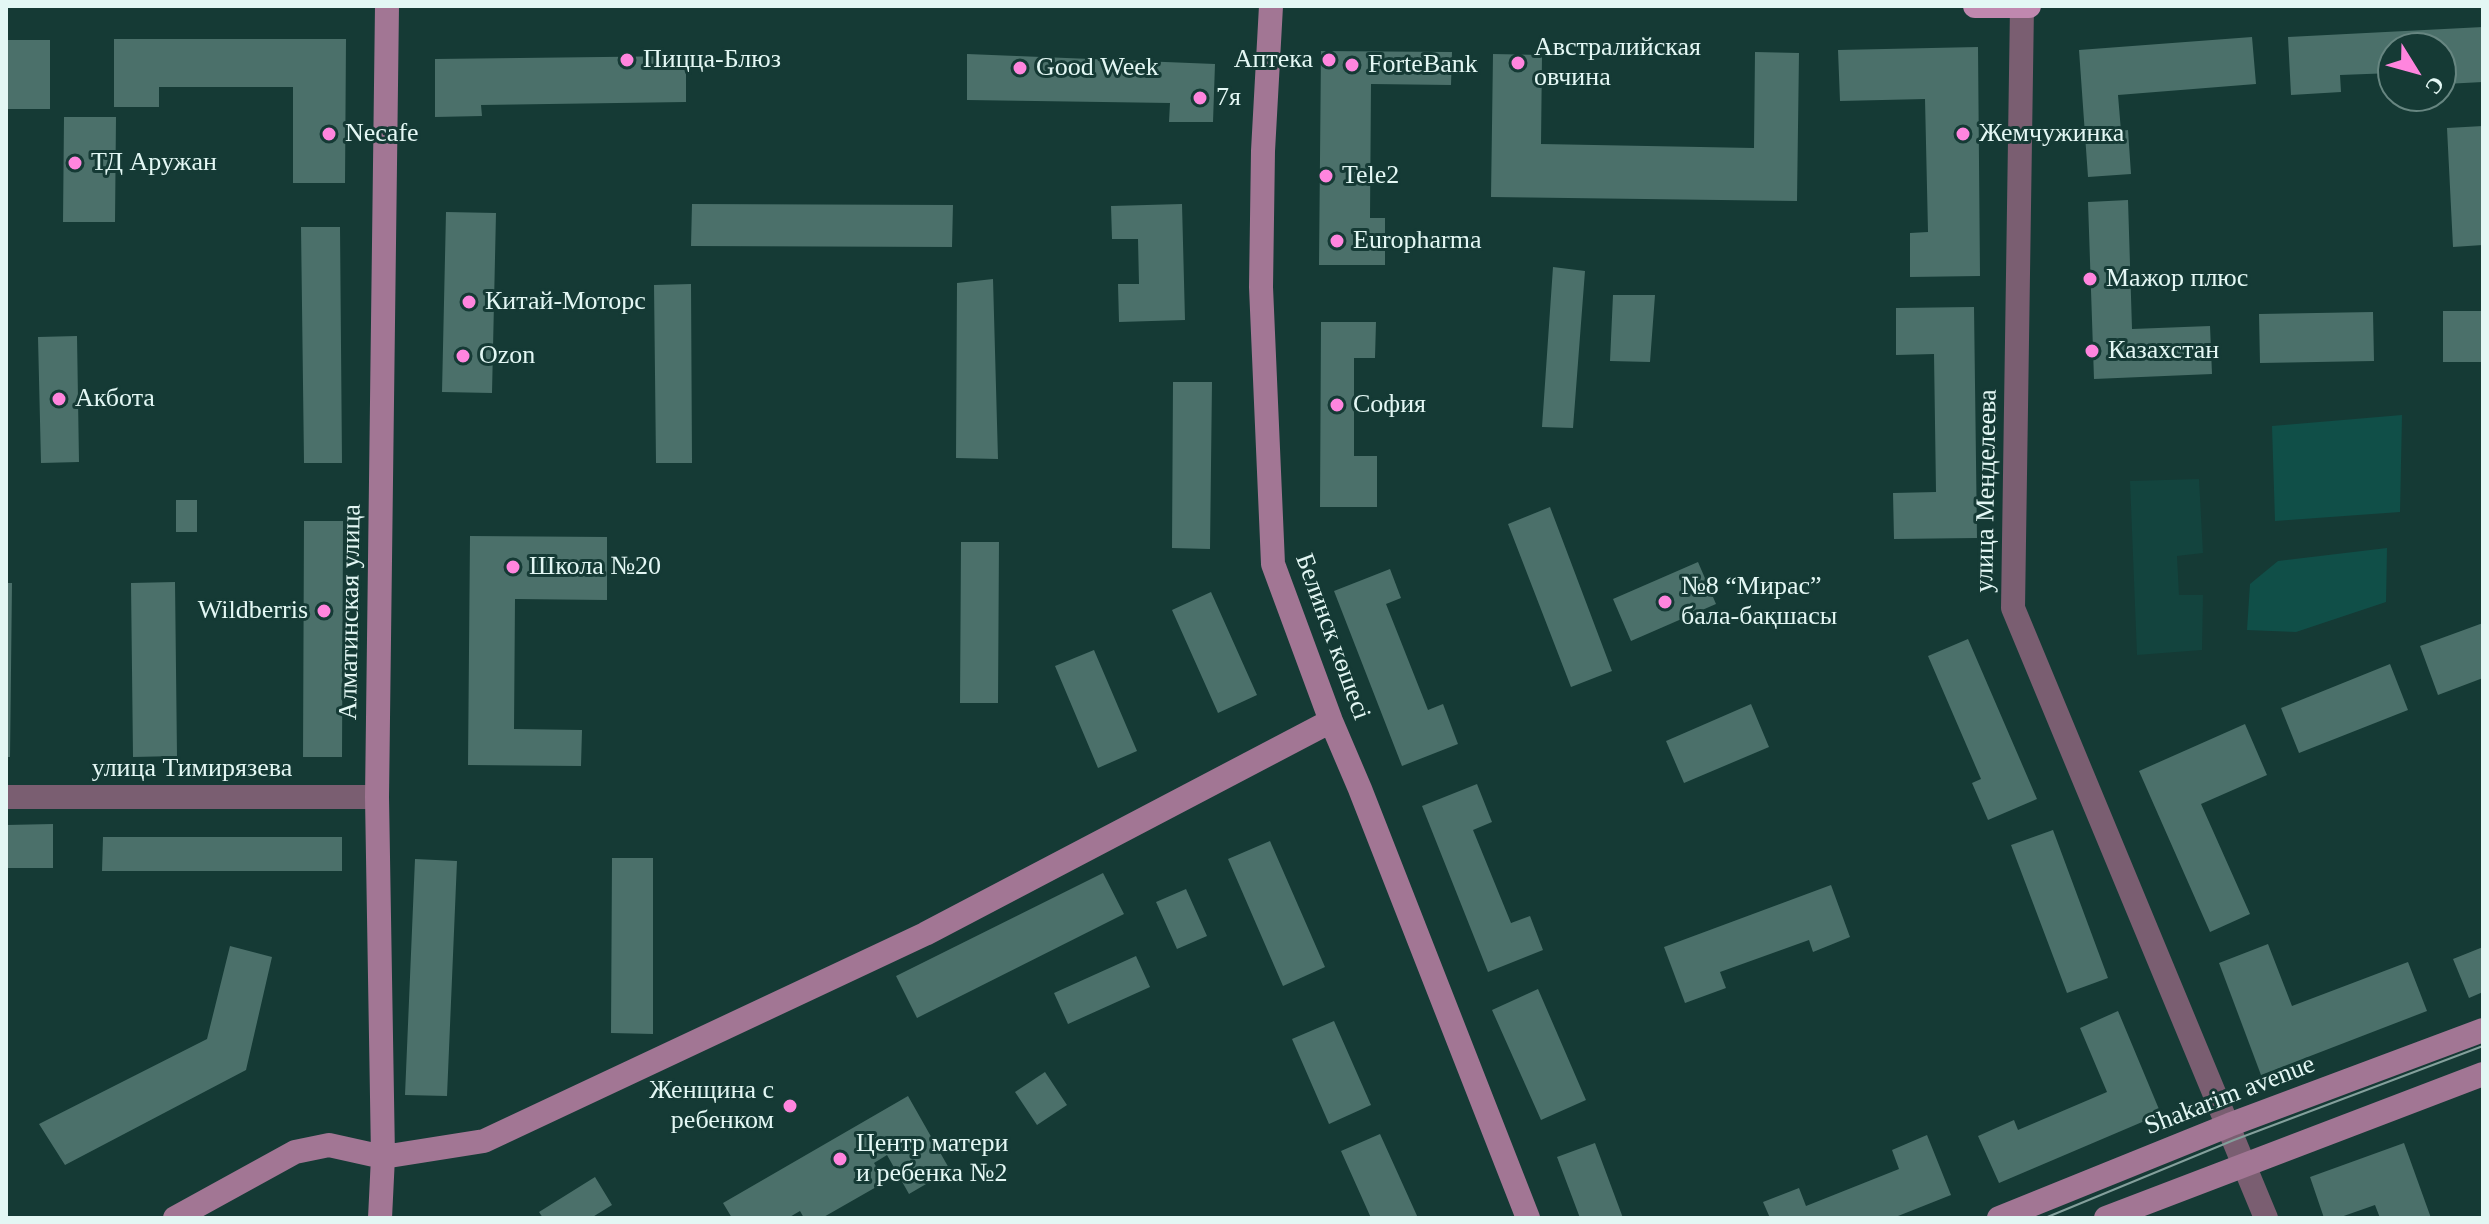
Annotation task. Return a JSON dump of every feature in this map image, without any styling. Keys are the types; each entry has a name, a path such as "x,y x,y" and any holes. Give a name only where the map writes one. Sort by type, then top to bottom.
{"main road":[{"path":"1975,6 2029,6"}],"street":[{"name":"Алматинская улица","path":"380,1218 383,1157 377,797 387,6"},
{"name":"Белинск көшесі","path":"1271,6 1263,151 1261,287 1273,564 1331,721 1528,1218"},
{"name":"улица Менделеева","path":"2022,6 2013,608 2266,1218"},
{"path":"175,1218 295,1152 329,1145 383,1157 484,1141 925,934 1331,721"},
{"name":"улица Тимирязева","path":"6,797 377,797"},
{"name":"Shakarim avenue","path":"1999,1218 2229,1125 2483,1030"},
{"path":"2106,1218 2483,1074"}],"shaded area":[{"path":"2402,415 2400,512 2275,521 2272,426"},
{"path":"2199,479 2203,553 2177,556 2179,595 2203,595 2202,650 2137,655 2130,481"},
{"path":"2387,548 2386,602 2296,632 2247,630 2250,584 2278,561"}],"building":[{"path":"2483,27 2483,82 2457,83 2457,32 2386,32"},
{"path":"2377,32 2377,74 2340,75 2341,92 2291,95 2288,37"},
{"path":"2252,37 2256,84 2118,95 2121,131 2128,130 2131,174 2088,177 2079,50"},
{"path":"114,39 346,39 345,183 293,183 293,87 159,87 159,107 114,107"},
{"path":"6,40 50,40 50,109 6,109"},
{"path":"1978,47 1980,276 1910,277 1910,233 1928,232 1925,99 1840,101 1838,50"},
{"path":"1321,51 1452,52 1451,85 1371,84 1370,218 1385,218 1385,265 1319,265"},
{"path":"1755,52 1799,53 1797,201 1491,197 1493,54 1542,55 1541,144 1754,148"},
{"path":"967,54 1215,64 1213,122 1169,122 1170,103 967,100"},
{"path":"686,56 686,102 481,105 482,116 435,117 435,59"},
{"path":"64,117 116,117 115,222 63,222"},
{"path":"2483,126 2483,245 2453,247 2447,128"},
{"path":"2128,200 2132,329 2210,326 2212,374 2094,379 2088,202"},
{"path":"692,204 953,205 952,247 691,246"},
{"path":"1182,204 1185,320 1119,322 1118,284 1139,284 1138,239 1112,239 1111,206"},
{"name":"Китай-Моторс","path":"446,212 496,213 492,393 442,392"},
{"path":"301,227 340,227 342,463 304,463"},
{"path":"1553,267 1585,271 1573,428 1542,427"},
{"path":"993,279 998,459 956,458 957,283"},
{"path":"691,284 692,463 656,463 654,285"},
{"path":"1613,295 1655,295 1650,362 1610,361"},
{"path":"1974,307 1977,538 1894,539 1893,493 1936,492 1934,354 1896,355 1896,308"},
{"path":"2443,311 2483,311 2483,362 2443,362"},
{"path":"2373,312 2374,361 2260,363 2259,314"},
{"path":"1321,322 1376,322 1375,358 1354,358 1354,456 1377,456 1377,507 1320,507"},
{"name":"Акбота","path":"77,336 79,462 41,463 38,337"},
{"path":"1173,382 1212,382 1210,549 1172,548"},
{"path":"176,500 197,500 197,532 176,532"},
{"path":"1550,507 1612,671 1571,687 1508,524"},
{"path":"304,521 343,521 342,757 303,757"},
{"path":"470,536 607,537 607,600 515,599 514,729 582,730 581,766 468,765"},
{"path":"961,542 999,542 998,703 960,703"},
{"name":"№8 “Мирас” бала-бақшасы","path":"1698,562 1716,604 1631,641 1613,599"},
{"path":"1390,569 1401,598 1386,604 1428,710 1443,704 1458,744 1402,766 1334,591"},
{"path":"175,582 177,756 133,757 131,583"},
{"path":"6,583 12,583 10,757 6,757"},
{"path":"1211,592 1257,695 1218,713 1172,610"},
{"path":"2483,623 2483,678 2438,695 2420,646"},
{"path":"1968,639 2037,799 1988,820 1972,783 1981,779 1928,656"},
{"path":"1094,650 1137,751 1098,768 1055,666"},
{"path":"2390,664 2408,710 2299,753 2281,708"},
{"path":"1751,704 1769,747 1684,783 1666,741"},
{"path":"2245,724 2267,775 2201,804 2250,914 2210,932 2139,771"},
{"path":"1477,784 1492,822 1473,830 1511,923 1530,916 1543,950 1488,972 1422,806"},
{"path":"53,824 53,868 6,868 6,825"},
{"path":"2053,830 2108,978 2067,993 2011,845"},
{"path":"103,837 342,837 342,871 102,871"},
{"path":"1270,841 1325,967 1283,986 1228,859"},
{"path":"612,858 653,858 653,1034 611,1033"},
{"path":"415,859 457,861 447,1096 405,1095"},
{"path":"1103,873 1124,914 917,1018 896,976"},
{"path":"1831,885 1850,937 1813,952 1809,940 1720,972 1726,988 1685,1003 1664,947"},
{"path":"1186,889 1207,936 1177,949 1156,902"},
{"path":"2268,944 2292,1006 2408,962 2427,1011 2261,1075 2219,963"},
{"path":"230,946 272,957 246,1070 65,1165 39,1124 207,1039"},
{"path":"2483,947 2483,992 2469,998 2453,959"},
{"path":"1136,956 1150,987 1068,1024 1054,993"},
{"path":"1538,989 1586,1100 1541,1120 1492,1010"},
{"path":"2118,1011 2161,1114 1999,1183 1978,1136 2014,1120 2018,1130 2107,1092 2080,1028"},
{"path":"1334,1021 1371,1105 1329,1124 1292,1039"},
{"path":"1045,1072 1067,1105 1037,1125 1015,1092"},
{"name":"Центр матери и ребенка №2","path":"908,1096 950,1170 909,1194 887,1155 874,1163 885,1182 822,1218 804,1218 800,1211 788,1218 732,1218 723,1203"},
{"path":"1380,1134 1418,1218 1371,1218 1341,1151"},
{"path":"1927,1135 1951,1195 1893,1218 1770,1218 1763,1202 1799,1188 1806,1206 1899,1169 1892,1150"},
{"path":"1595,1143 1623,1218 1580,1218 1557,1157"},
{"path":"2404,1143 2431,1218 2380,1218 2375,1205 2338,1218 2324,1218 2310,1177"},
{"path":"595,1177 612,1205 591,1218 543,1218 539,1212"}],"tram line":[{"path":"2045,1218 2234,1140 2483,1046"}],"place":[{"name":"Пицца-Блюз","path":"627,60"},
{"name":"Аптека","path":"1329,60"},
{"name":"Австралийская овчина","path":"1518,63"},
{"name":"ForteBank","path":"1352,65"},
{"name":"Good Week","path":"1020,68"},
{"name":"7я","path":"1200,98"},
{"name":"Necafe","path":"329,134"},
{"name":"Жемчужинка","path":"1963,134"},
{"name":"ТД Аружан","path":"75,163"},
{"name":"Tele2","path":"1326,176"},
{"name":"Europharma","path":"1337,241"},
{"name":"Мажор плюс","path":"2090,279"},
{"name":"Китай-Моторс","path":"469,302"},
{"name":"Казахстан","path":"2092,351"},
{"name":"Ozon","path":"463,356"},
{"name":"Акбота","path":"59,399"},
{"name":"София","path":"1337,405"},
{"name":"Школа №20","path":"513,567"},
{"name":"№8 “Мирас” бала-бақшасы","path":"1665,602"},
{"name":"Wildberris","path":"324,611"},
{"name":"Женщина с ребенком","path":"790,1106"},
{"name":"Центр матери и ребенка №2","path":"840,1159"}]}
